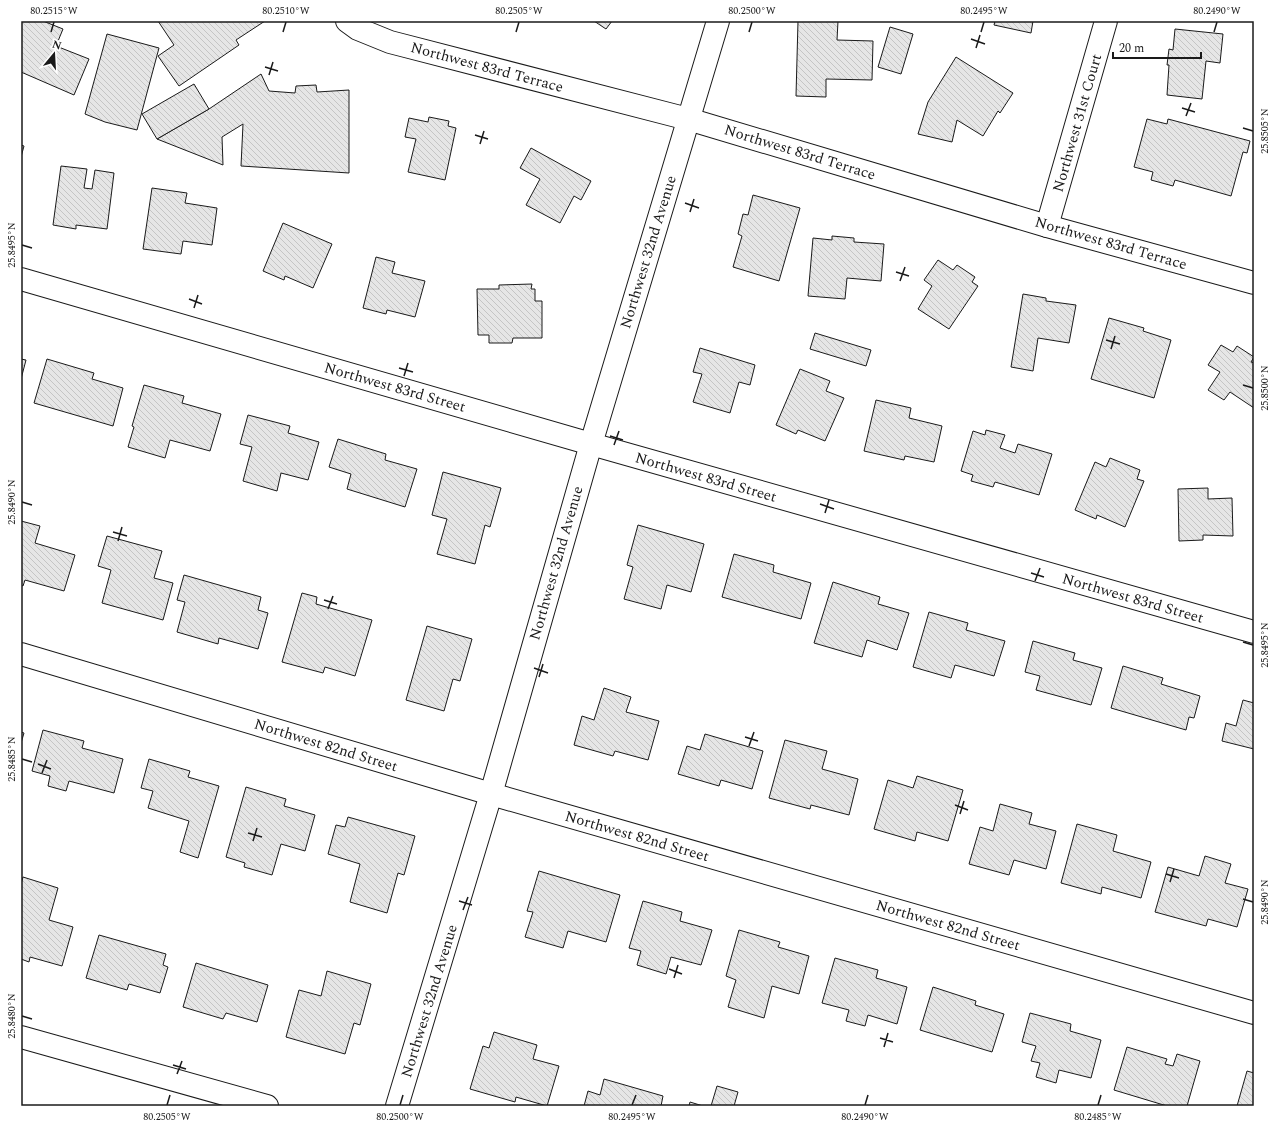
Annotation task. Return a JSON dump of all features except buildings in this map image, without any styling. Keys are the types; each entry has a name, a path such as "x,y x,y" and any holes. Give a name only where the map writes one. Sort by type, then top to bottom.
{"street":[{"name":"Northwest 83rd Terrace","path":"347,21 358,30 390,42 688,119 1047,226 1254,283"},
{"name":"Northwest 32nd Avenue","path":"397,1106 491,794 591,444 718,21"},
{"name":"Northwest 31st Court","path":"1047,226 1106,21"},
{"name":"Northwest 83rd Street","path":"21,279 591,444 1254,632"},
{"name":"Northwest 82nd Street","path":"21,654 491,794 1254,1013"},
{"path":"21,1037 267,1106"}]}
